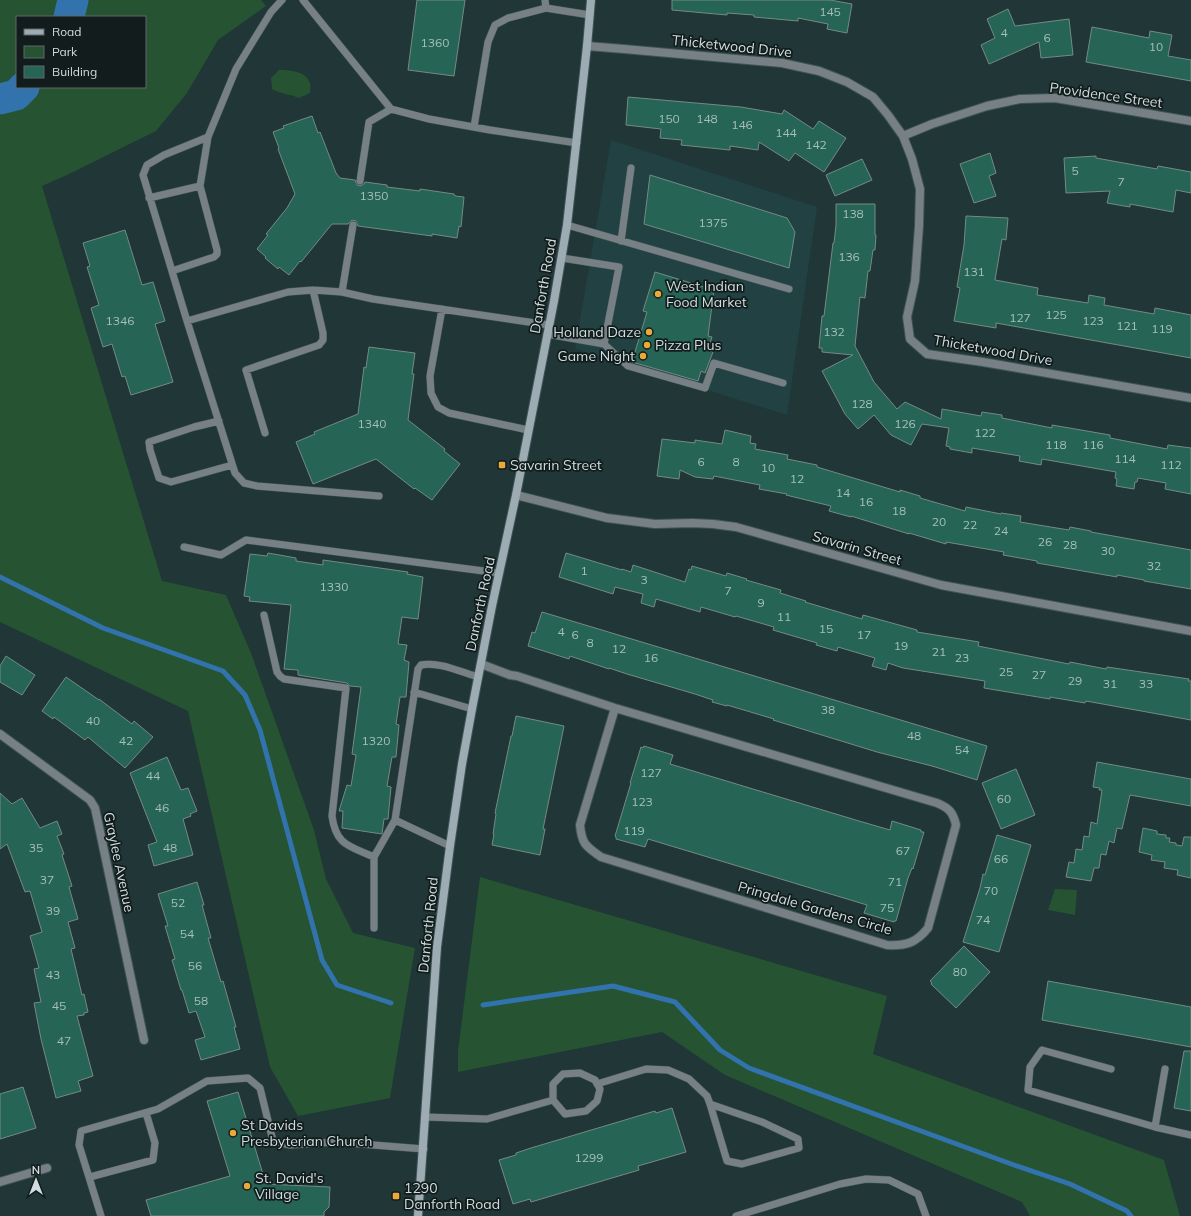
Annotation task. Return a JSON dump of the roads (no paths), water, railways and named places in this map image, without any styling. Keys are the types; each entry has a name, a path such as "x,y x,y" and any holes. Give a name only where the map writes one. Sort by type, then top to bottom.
{"main road":[{"name":"Danforth Road","path":"418,1216 424,1149 437,947 450,846 462,764 480,664 516,495 562,258 577,143 592,0"}],"street":[{"name":"Thicketwood Drive","path":"588,46 782,63 818,71 847,82 873,98 888,115 903,136 912,159 920,189 915,281 907,317 910,339 927,354 983,362 1191,398"},
{"name":"Providence Street","path":"903,136 932,124 987,106 1020,99 1055,98 1191,121"},
{"name":"Savarin Street","path":"516,495 607,518 655,524 692,523 736,527 941,585 1191,631"},
{"name":"Pringdale Gardens Circle","path":"480,664 615,708 937,803 946,807 953,814 956,825 928,928 924,934 909,944 899,946 887,945 601,857 583,842 580,825 615,708"},
{"name":"Graylee Avenue","path":"0,734 90,800 95,808 144,1040"},
{"path":"0,1182 47,1168"}],"lane":[{"path":"172,271 214,257 217,254 200,186 208,137 236,69 271,12 282,0"},
{"path":"303,0 391,109 474,127 577,143"},
{"path":"545,0 546,8"},
{"path":"474,127 488,42 495,25 508,18 546,8 590,14"},
{"path":"360,181 369,122 391,109"},
{"path":"208,137 164,155 147,166 143,175 235,473 244,483 257,486 379,496"},
{"path":"621,241 630,168"},
{"path":"150,198 200,186"},
{"path":"342,292 353,225"},
{"path":"567,225 790,289"},
{"path":"562,258 619,267 604,344"},
{"path":"188,321 288,292 313,290 342,292 373,300 549,324"},
{"path":"264,433 246,370 319,345 323,340 324,333 313,290"},
{"path":"442,309 430,376 431,393 438,407 449,413 528,430"},
{"path":"547,334 604,344 628,366 705,388 714,363 783,383"},
{"path":"219,421 194,427 149,442 150,450 159,478 171,482 232,465"},
{"path":"184,547 221,555 246,540 499,574"},
{"path":"264,615 277,672 280,676 284,679 346,688 332,816 333,827 342,841 374,857"},
{"path":"374,928 374,857 395,820 418,669 421,664 426,663 450,667 478,678"},
{"path":"414,692 472,710"},
{"path":"395,820 450,846"},
{"path":"1111,1069 1042,1050 1030,1067 1028,1090 1155,1127 1191,1135"},
{"path":"597,1084 646,1069 668,1070 689,1079 707,1096 727,1161 742,1164 799,1148 798,1139 762,1122 710,1104"},
{"path":"1155,1127 1165,1069"},
{"path":"580,1073 595,1080 600,1089 597,1101 586,1110 565,1114 553,1100 553,1084 564,1074 580,1073"},
{"path":"101,1216 79,1145 80,1131 158,1109 207,1081 248,1078 260,1088 273,1141 290,1145 335,1142 424,1149"},
{"path":"425,1117 487,1119 553,1100"},
{"path":"90,1177 153,1160 155,1142 146,1112"},
{"path":"736,1216 840,1184 866,1179 889,1180 918,1194 926,1216"}],"waterway":[{"path":"69,16 73,0"},
{"path":"0,99 16,95 23,88"},
{"path":"0,577 103,628 223,671 245,695 260,730 322,960 337,985 391,1003"},
{"path":"483,1005 613,986 675,1002 720,1050 749,1068 1070,1184 1127,1211 1131,1216"}],"place":[{"name":"West Indian Food Market","path":"658,294"},
{"name":"Holland Daze","path":"649,332"},
{"name":"Pizza Plus","path":"647,345"},
{"name":"Game Night","path":"643,356"},
{"name":"Savarin Street","path":"502,465"},
{"name":"St Davids Presbyterian Church","path":"233,1133"},
{"name":"St. David's Village","path":"247,1186"},
{"name":"1290 Danforth Road","path":"396,1196"}]}
